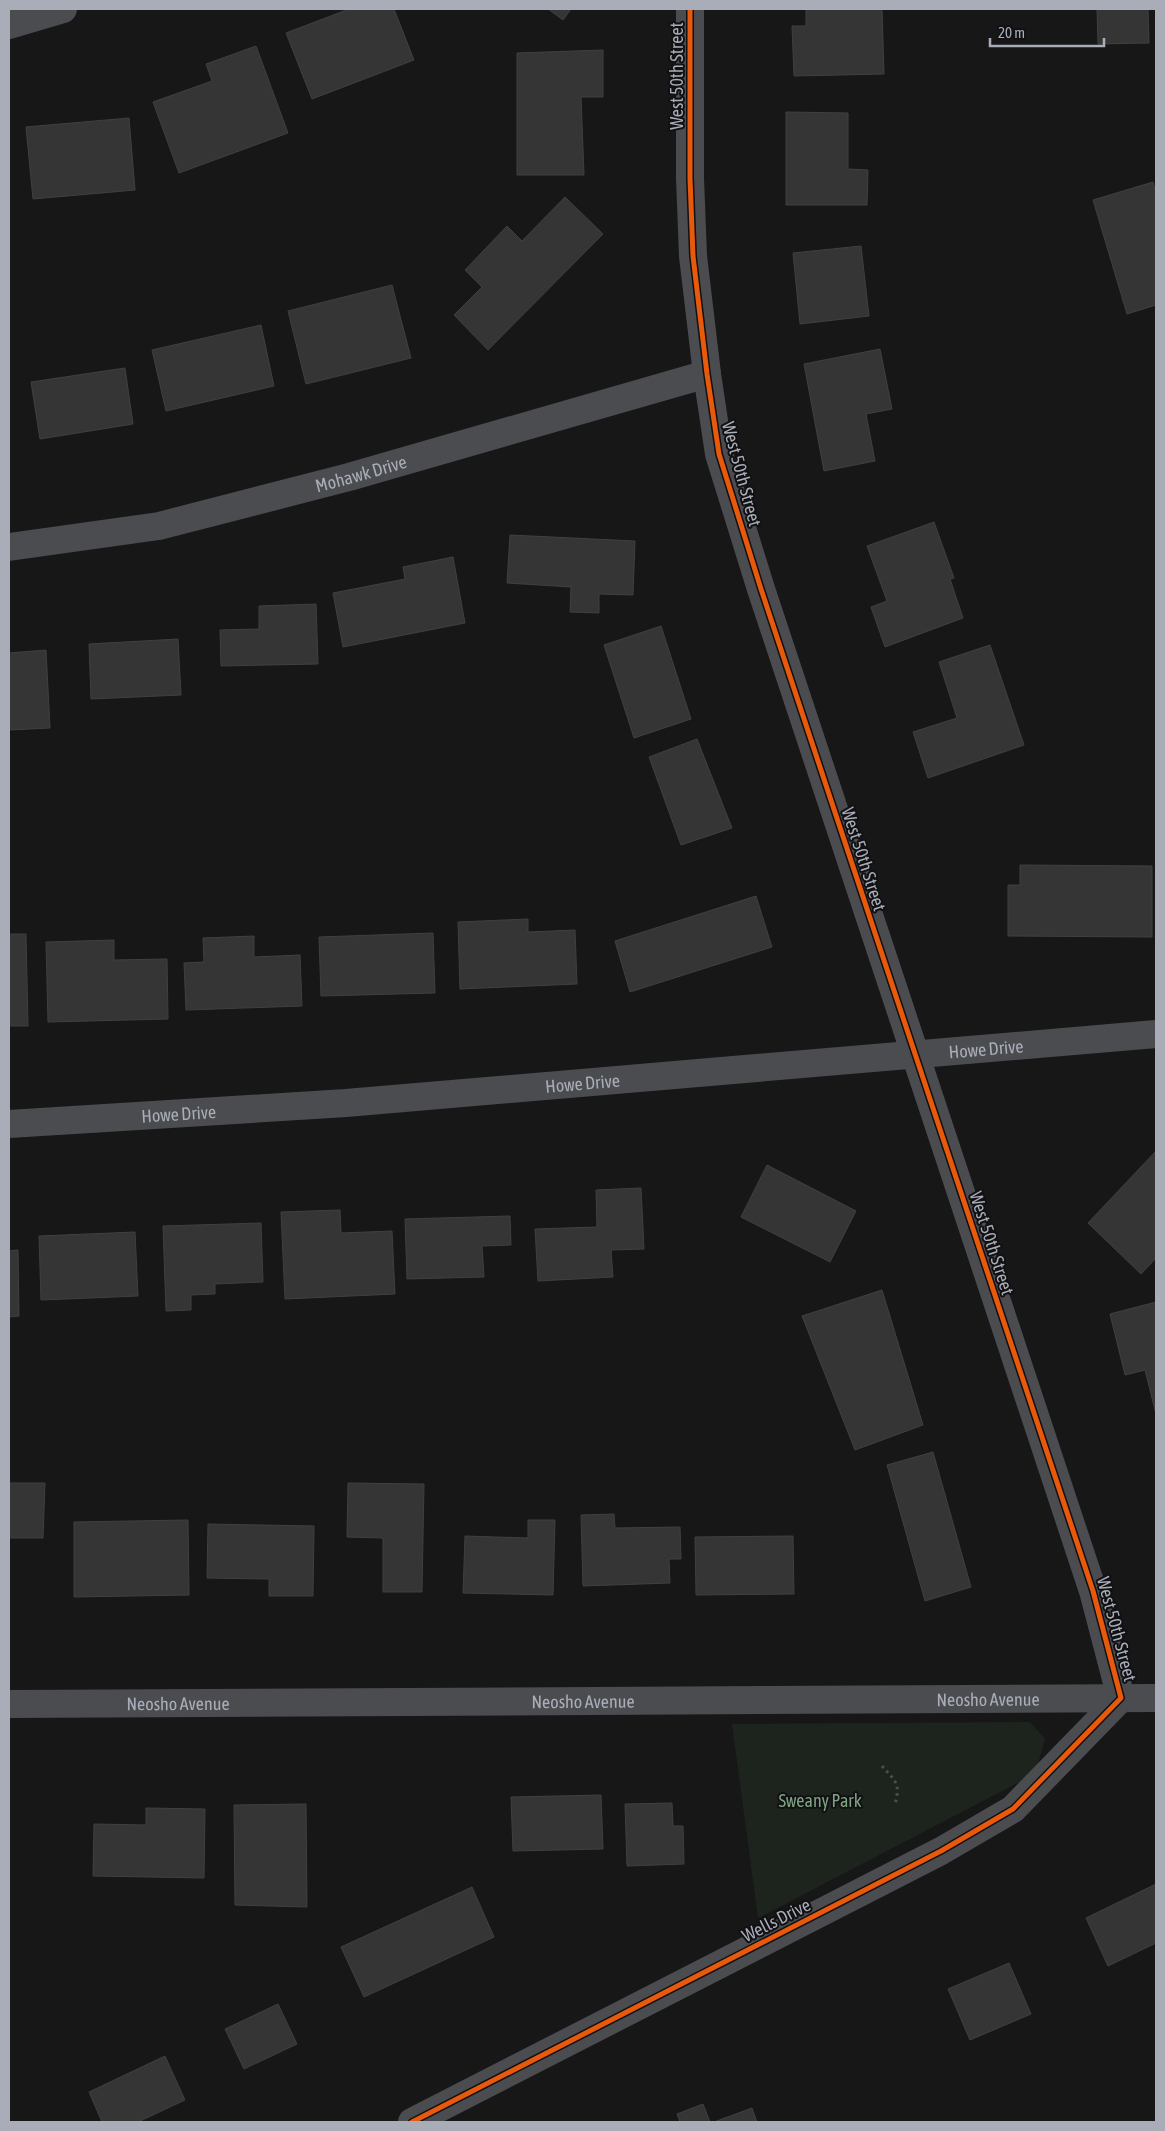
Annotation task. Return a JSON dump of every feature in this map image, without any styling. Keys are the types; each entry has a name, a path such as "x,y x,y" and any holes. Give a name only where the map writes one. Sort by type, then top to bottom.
{"street":[{"path":"9,25 63,9"},
{"name":"West 50th Street","path":"690,9 690,178 693,256 706,374 719,454 761,589 1093,1591 1121,1698"},
{"name":"Mohawk Drive","path":"9,547 159,526 358,474 706,374"},
{"name":"Howe Drive","path":"9,1124 346,1103 1156,1034"},
{"name":"Wells Drive","path":"412,2122 933,1855 1013,1809 1121,1698"},
{"name":"Neosho Avenue","path":"9,1704 1156,1698"}],"path":[{"path":"882,1766 892,1776 898,1786 896,1804"}],"green space":[{"name":"Sweany Park","path":"1030,1722 1045,1739 1035,1774 758,1918 732,1724"}],"building":[{"path":"349,9 394,9 414,60 312,99 286,33"},
{"path":"548,9 571,9 563,20"},
{"path":"806,9 882,9 884,74 794,76 792,26 806,26"},
{"path":"1097,9 1148,9 1149,43 1098,44"},
{"path":"256,46 288,133 179,173 153,102 212,81 206,64"},
{"path":"603,50 603,97 581,97 584,175 517,175 517,53"},
{"path":"786,112 848,113 848,169 868,170 867,205 786,205"},
{"path":"129,118 135,190 33,199 26,127"},
{"path":"1153,182 1156,193 1156,305 1127,314 1093,200"},
{"path":"565,197 603,234 488,350 454,315 482,287 465,270 507,226 522,241"},
{"path":"861,246 869,316 800,324 793,253"},
{"path":"392,285 411,358 306,384 288,311"},
{"path":"261,325 274,386 166,411 152,350"},
{"path":"880,349 892,409 866,414 875,461 824,471 804,364"},
{"path":"125,368 133,424 40,439 31,382"},
{"path":"934,522 954,578 950,579 963,618 885,647 871,607 887,601 867,546"},
{"path":"510,535 635,541 633,595 599,594 599,613 570,612 571,587 507,583"},
{"path":"453,557 465,623 343,647 333,593 405,579 403,567"},
{"path":"316,604 318,664 221,666 220,630 259,629 259,606"},
{"path":"661,626 691,719 634,738 604,645"},
{"path":"178,639 181,695 91,699 89,644"},
{"path":"990,645 1024,745 928,778 913,732 957,718 939,662"},
{"path":"46,650 50,728 9,730 9,653"},
{"path":"697,739 732,828 681,845 649,757"},
{"path":"1020,865 1152,866 1152,937 1008,936 1008,885 1020,885"},
{"path":"756,896 772,947 630,992 615,941"},
{"path":"528,919 528,932 575,930 577,984 460,989 458,922"},
{"path":"433,933 435,993 321,996 319,937"},
{"path":"9,934 26,934 28,1026 9,1026"},
{"path":"254,936 254,957 300,955 302,1006 186,1010 184,963 204,962 203,938"},
{"path":"114,940 114,960 167,959 168,1019 48,1022 46,942"},
{"path":"1156,1151 1156,1258 1141,1274 1088,1223"},
{"path":"767,1165 856,1211 830,1262 741,1217"},
{"path":"641,1188 644,1249 611,1250 613,1277 538,1281 535,1229 597,1227 596,1190"},
{"path":"340,1210 341,1233 392,1231 395,1294 285,1299 281,1212"},
{"path":"510,1216 511,1245 482,1246 484,1277 407,1279 405,1219"},
{"path":"261,1223 263,1282 215,1284 215,1294 191,1295 191,1310 166,1311 163,1226"},
{"path":"135,1232 138,1296 41,1300 39,1236"},
{"path":"18,1250 19,1316 9,1317 9,1251"},
{"path":"882,1290 923,1425 855,1450 802,1316"},
{"path":"1156,1302 1156,1414 1145,1370 1125,1375 1110,1314"},
{"path":"933,1452 971,1587 925,1601 887,1465"},
{"path":"9,1483 45,1483 43,1538 9,1538"},
{"path":"348,1483 424,1484 422,1592 383,1592 383,1538 347,1537"},
{"path":"614,1514 615,1528 680,1527 681,1559 669,1559 670,1583 583,1586 581,1515"},
{"path":"188,1520 189,1595 74,1597 74,1522"},
{"path":"528,1520 555,1520 553,1595 463,1593 465,1536 528,1538"},
{"path":"208,1524 314,1526 313,1596 269,1596 269,1579 207,1578"},
{"path":"793,1536 794,1594 696,1595 695,1537"},
{"path":"601,1795 603,1849 513,1851 511,1797"},
{"path":"672,1803 673,1826 683,1826 684,1864 627,1866 625,1804"},
{"path":"306,1804 307,1907 235,1905 234,1805"},
{"path":"146,1808 205,1809 204,1878 93,1876 94,1824 146,1825"},
{"path":"1156,1884 1156,1943 1108,1966 1086,1918"},
{"path":"472,1887 494,1937 364,1997 341,1947"},
{"path":"1009,1963 1031,2014 970,2040 948,1989"},
{"path":"278,2004 297,2044 244,2069 225,2029"},
{"path":"165,2056 185,2100 138,2122 102,2122 89,2092"},
{"path":"703,2104 710,2122 680,2122 677,2114"},
{"path":"752,2108 757,2122 714,2122"}],"cycle path":[{"path":"412,2122 941,1851 1013,1809 1121,1698 1093,1591 761,589 719,454 693,256 690,178 690,9"}]}
